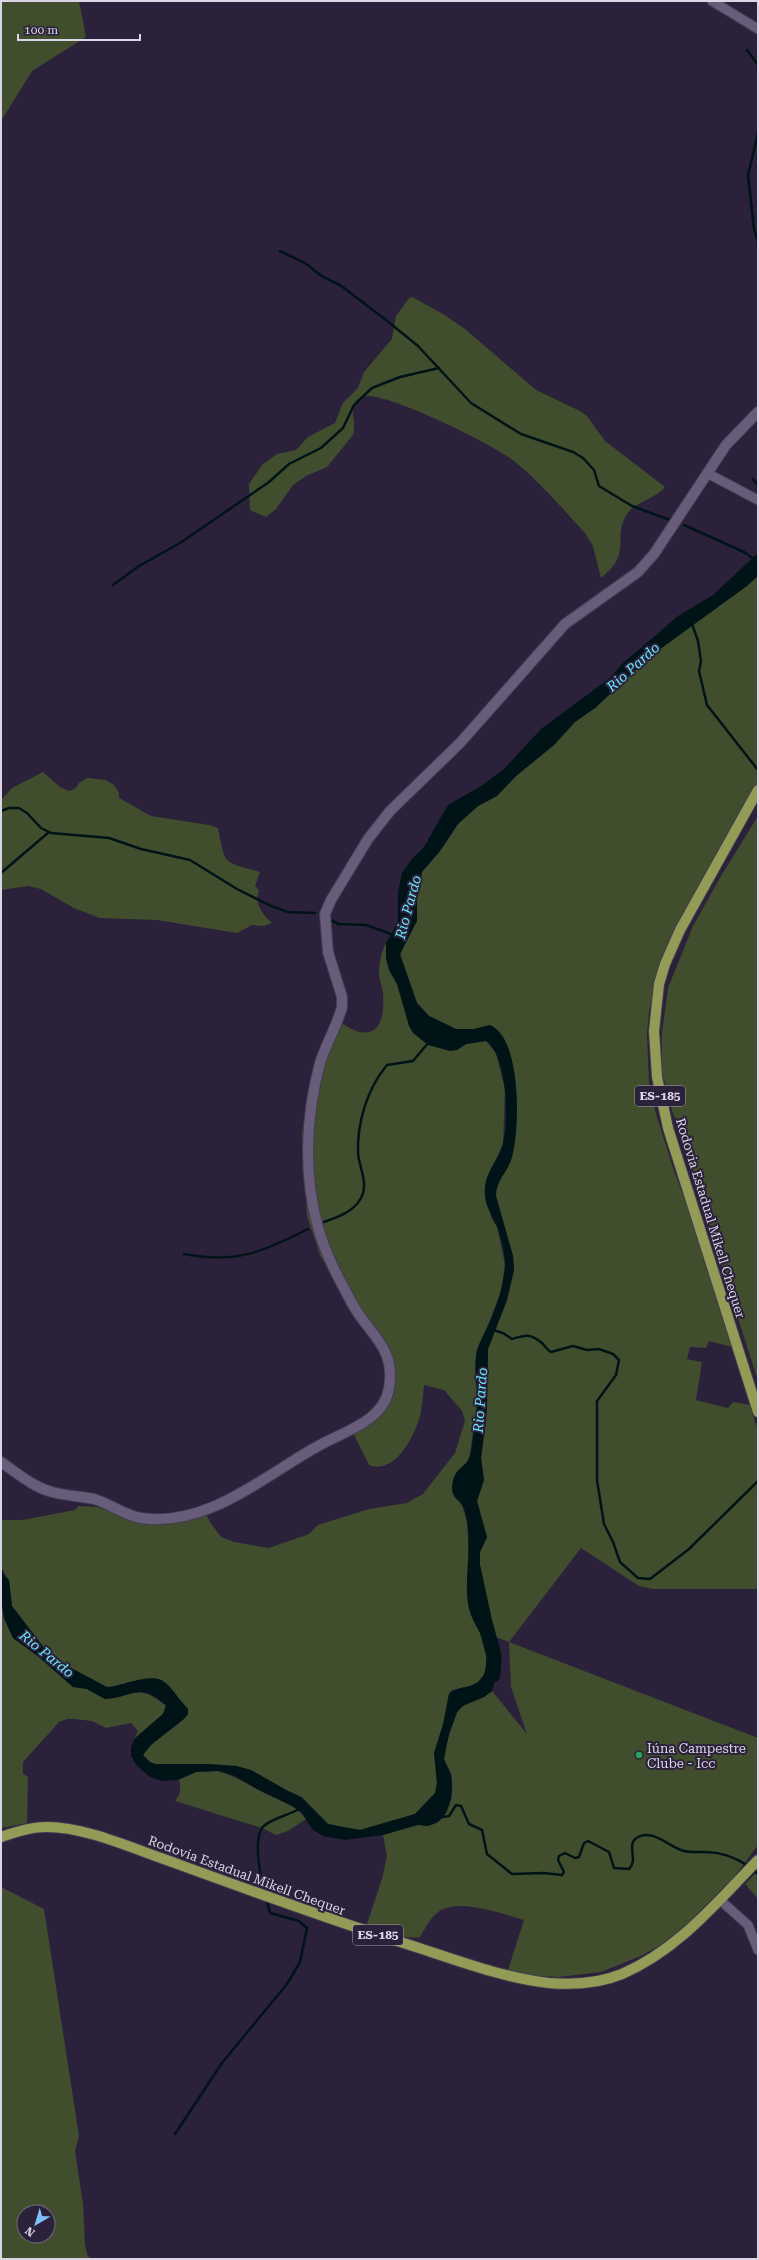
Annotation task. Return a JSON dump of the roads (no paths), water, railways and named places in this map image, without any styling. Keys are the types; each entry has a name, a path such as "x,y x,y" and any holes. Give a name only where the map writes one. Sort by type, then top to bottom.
{"main road":[{"name":"Rodovia Estadual Mikell Chequer","path":"758,790 680,930 665,964 659,984 654,1031 657,1077 668,1128 758,1412"},
{"name":"Rodovia Estadual Mikell Chequer","path":"1,1837 19,1831 46,1827 78,1831 131,1847 329,1919 523,1979 566,1984 589,1982 621,1974 649,1960 669,1946 720,1900 758,1860"}],"street":[{"path":"712,1 758,29"},
{"path":"1,1462 33,1484 53,1493 93,1499 130,1516 145,1518 175,1517 217,1504 243,1492 320,1444 365,1422 382,1406 387,1398 390,1384 390,1366 387,1354 374,1332 354,1307 326,1251 314,1214 308,1141 313,1093 321,1061 342,1007 342,998 328,952 325,924 327,908 368,839 390,811 460,743 565,624 638,572 654,554 726,445 758,412"},
{"path":"707,473 758,500"},
{"path":"720,1900 748,1925 758,1950"}],"water":[{"path":"758,553 758,576 747,586 652,655 595,708 575,722 554,745 516,776 497,796 478,806 458,824 440,851 422,872 417,901 417,921 400,954 417,1003 429,1016 456,1029 474,1029 490,1025 500,1033 508,1047 513,1065 516,1086 517,1107 515,1144 508,1167 498,1185 496,1196 513,1256 514,1270 507,1300 488,1349 487,1409 481,1458 484,1480 477,1501 487,1537 480,1552 480,1565 493,1625 492,1648 497,1674 492,1691 484,1697 464,1705 457,1712 449,1734 444,1759 451,1774 452,1784 451,1799 446,1813 438,1822 428,1826 418,1825 383,1835 345,1840 323,1836 312,1829 302,1813 292,1806 257,1789 235,1776 218,1771 196,1772 177,1780 162,1781 150,1777 137,1766 131,1756 131,1747 134,1739 163,1714 166,1705 156,1698 142,1692 105,1699 87,1689 73,1687 39,1657 13,1638 4,1618 1,1599 1,1562 3,1574 9,1580 12,1606 48,1653 58,1661 107,1687 142,1679 158,1679 169,1686 188,1709 188,1714 184,1719 151,1745 143,1755 150,1762 155,1764 208,1764 236,1766 251,1770 301,1797 328,1824 360,1830 415,1814 435,1793 437,1783 434,1753 443,1725 449,1694 457,1689 478,1682 485,1671 487,1660 484,1643 470,1614 468,1604 467,1584 469,1542 466,1515 460,1502 454,1496 452,1488 454,1476 467,1462 471,1453 477,1406 475,1366 476,1355 480,1342 497,1304 505,1269 502,1245 498,1229 487,1205 485,1187 486,1180 503,1143 506,1104 505,1088 498,1059 493,1048 486,1041 466,1044 457,1050 450,1051 428,1045 413,1033 409,1026 397,984 389,970 386,959 386,943 398,922 398,892 402,873 412,859 424,847 448,805 481,786 504,769 541,729 610,678 621,665 678,616 713,595"}],"waterway":[{"path":"747,50 758,65"},
{"path":"758,133 748,175 754,229 758,242"},
{"path":"280,251 305,263 323,277 340,285 386,320 418,346 471,403 521,434 573,452 583,458 594,470 599,486 632,506 673,521"},
{"path":"113,585 139,566 180,543 269,482 289,464 321,448 343,428 354,405 372,388 400,377 439,368"},
{"path":"753,479 758,485"},
{"path":"684,525 744,552 758,562"},
{"path":"691,621 698,641 701,661 699,671 707,705 758,770"},
{"path":"1,811 9,808 19,808 27,813 41,828 51,833 109,838 141,849 190,860 237,889 271,906 288,912 315,913"},
{"path":"1,873 49,832"},
{"path":"328,919 339,924 366,925 394,935"},
{"path":"321,1223 349,1211 361,1198 364,1181 358,1153 359,1130 361,1118 369,1095 380,1074 387,1065 413,1061 429,1042"},
{"path":"184,1254 219,1258 249,1254 263,1250 308,1229"},
{"path":"493,1330 503,1333 512,1339 531,1336 542,1343 551,1352 573,1346 587,1350 599,1349 613,1354 619,1360 616,1375 597,1401 597,1480 604,1524 613,1542 620,1562 638,1578 650,1579 689,1549 758,1481"},
{"name":"Rio Pardo","path":"486,1626 494,1656 493,1675"},
{"path":"441,1815 443,1817 449,1816 456,1805 461,1806 469,1824 482,1830 487,1854 512,1874 544,1873 562,1875 564,1872 558,1860 559,1856 565,1853 575,1858 579,1857 584,1843 588,1841 609,1852 614,1868 629,1869 633,1861 632,1848 634,1840 643,1835 655,1837 684,1851 711,1852 728,1856 748,1866"},
{"path":"263,1886 258,1854 259,1836 261,1830 265,1825 277,1818 299,1809"},
{"path":"752,1869 758,1874"},
{"path":"175,2134 222,2063 287,1984 300,1962 307,1928 299,1921 270,1913 267,1902"}],"place":[{"name":"Iúna Campestre Clube - Icc","path":"639,1755"}]}
